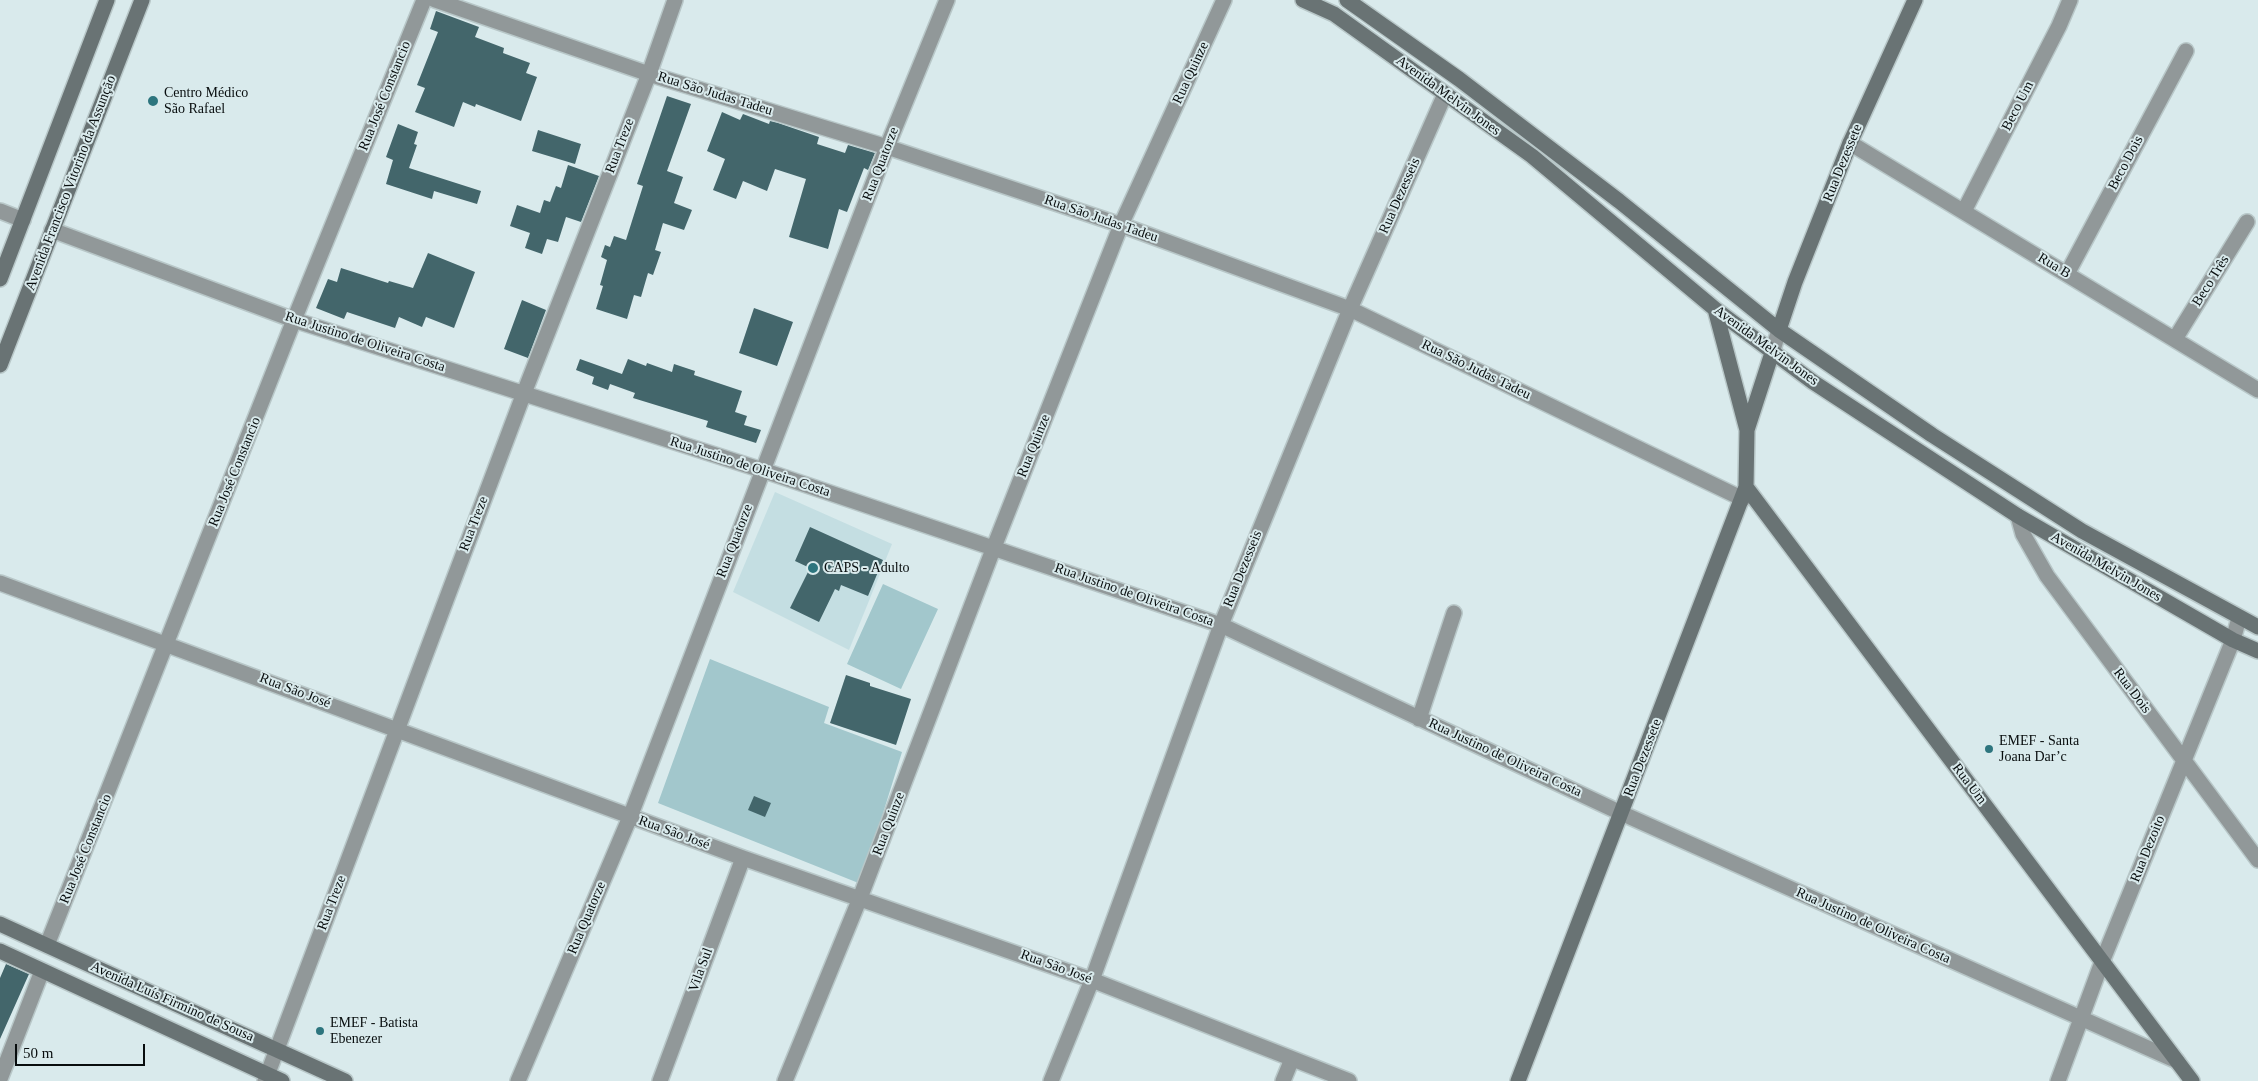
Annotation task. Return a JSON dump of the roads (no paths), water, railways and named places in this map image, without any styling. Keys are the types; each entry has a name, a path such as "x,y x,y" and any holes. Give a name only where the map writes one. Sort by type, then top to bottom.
{"main road":[{"path":"0,279 107,0"},
{"name":"Avenida Francisco Vitorino da Assunção","path":"0,365 142,0"},
{"name":"Avenida Melvin Jones","path":"1303,0 1334,14 1532,156 1715,309 1772,353 2018,516 2233,640 2258,651"},
{"name":"Avenida Melvin Jones","path":"1347,0 1460,79 1604,189 1779,330 1932,435 2082,531 2258,627"},
{"name":"Rua Dezessete","path":"1779,330 1795,282 1850,142 1916,0"},
{"name":"Rua Dezessete","path":"1715,309 1747,430"},
{"name":"Rua Dezessete","path":"1518,1081 1744,493 1747,430 1772,353"},
{"name":"Rua Um","path":"1744,493 2192,1081"},
{"name":"Avenida Luís Firmino de Sousa","path":"0,924 345,1081"},
{"name":"Avenida Luís Firmino de Sousa","path":"0,951 266,1078 282,1081"}],"street":[{"name":"Rua José Constancio","path":"48,945 294,320 424,0"},
{"name":"Rua São Judas Tadeu","path":"435,0 648,74 887,147 1121,225 1350,309 1744,493"},
{"name":"Rua Treze","path":"266,1078 524,392 675,0"},
{"name":"Rua Quatorze","path":"518,1081 630,817 887,147 947,0"},
{"name":"Rua Quinze","path":"860,898 994,547 1121,225 1224,0"},
{"name":"Beco Um","path":"1964,211 2059,26 2070,0"},
{"name":"Beco Dois","path":"2067,274 2186,51"},
{"name":"Rua Dezesseis","path":"1051,1081 1092,980 1221,625 1350,309 1445,94"},
{"name":"Rua B","path":"1850,142 2258,390"},
{"path":"0,211 22,220"},
{"name":"Beco Três","path":"2175,339 2247,222"},
{"name":"Rua Justino de Oliveira Costa","path":"52,230 294,320 524,392 762,470 1221,625 1621,813 2081,1020 2177,1061"},
{"path":"1772,353 1779,330"},
{"name":"Rua Dois","path":"2018,516 2023,534 2047,576 2258,860"},
{"name":"Rua São José","path":"0,583 167,643 630,817 1092,980 1349,1081"},
{"path":"1419,719 1454,613"},
{"name":"Rua Dezoito","path":"2058,1081 2102,962 2233,640 2239,618"},
{"name":"Vila Sul","path":"660,1081 743,858"},
{"path":"785,1081 860,898"},
{"path":"0,1079 42,971"},
{"path":"1283,1081 1292,1060"}],"place":[{"name":"Centro Médico São Rafael","path":"153,101"},
{"name":"CAPS - Adulto","path":"813,568"},
{"name":"EMEF - Santa Joana Dar’c","path":"1989,749"},
{"name":"EMEF - Batista Ebenezer","path":"320,1031"}]}
